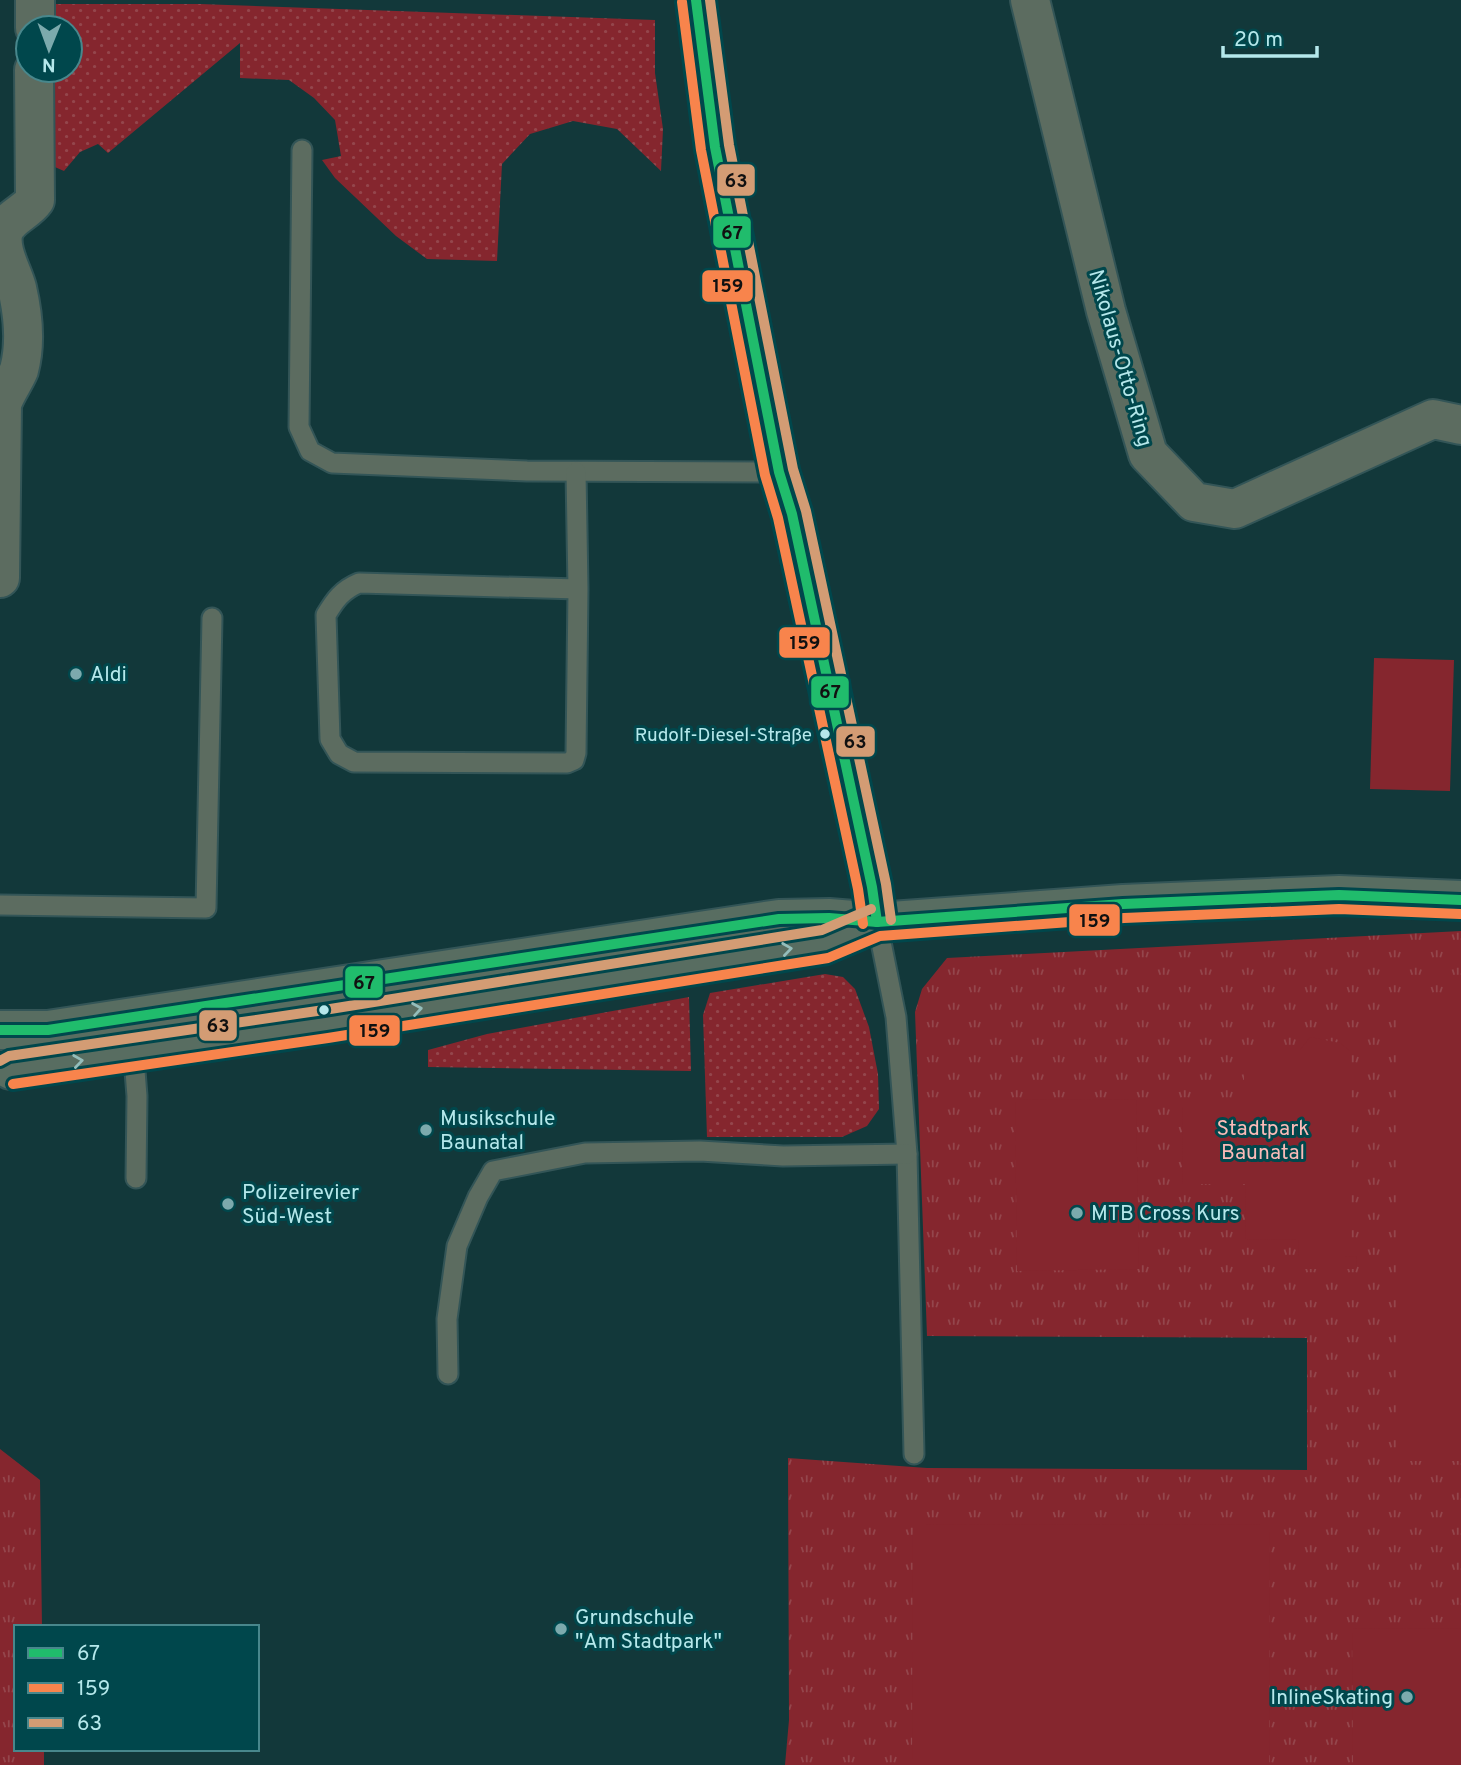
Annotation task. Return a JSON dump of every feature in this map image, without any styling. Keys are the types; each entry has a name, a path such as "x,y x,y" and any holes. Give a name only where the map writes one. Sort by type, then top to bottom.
{"street":[{"path":"696,0 715,147 779,472 794,526 872,887 877,922"},
{"name":"Nikolaus-Otto-Ring","path":"1030,0 1106,311 1148,454 1194,502 1235,509 1433,419 1461,425"},
{"path":"0,578 2,404 18,372 23,340 21,306 4,247 3,234 4,223 30,208 35,200 34,84"},
{"path":"5,1083 132,1035 779,919 829,918 877,922 1123,904 1339,895 1461,900"},
{"path":"5,1083 10,1056 0,1030 132,1035"}],"lane":[{"path":"302,150 299,427 310,451 332,463 576,472 779,472"},
{"path":"576,472 578,589 574,760 567,763 354,762 338,754 330,739 326,615 345,589 359,583 578,589"},
{"path":"0,905 206,908 212,618"},
{"path":"877,922 896,1017 907,1154 914,1454"},
{"path":"132,1035 137,1096 136,1178"},
{"path":"448,1374 447,1319 457,1246 478,1197 494,1171 584,1153 700,1151 783,1156 907,1154"}],"green space":[{"path":"53,4 200,4 655,20 655,73 663,129 661,171 617,129 573,121 530,134 502,164 497,261 427,259 396,236 335,178 322,160 341,156 335,120 314,98 289,80 240,78 240,43 108,153 98,144 80,152 64,171 41,161 47,84 84,84 84,14 52,14"},
{"path":"1374,658 1454,660 1450,791 1370,789"},
{"name":"Stadtpark Baunatal","path":"1461,931 1461,1765 785,1765 789,1720 788,1458 927,1468 1307,1470 1307,1338 927,1336 915,1012 922,989 947,958"},
{"path":"825,974 843,977 855,989 869,1027 878,1074 879,1109 867,1126 842,1137 707,1137 703,1015 710,993"},
{"path":"689,997 691,1071 428,1067 428,1050 487,1034"},
{"path":"1396,1000 1461,1000 1461,1461 1396,1461"},
{"path":"1310,1037 1340,1043 1350,1051 1350,1239 1345,1239 1345,1256 1357,1257 1356,1269 1293,1269 1293,1256 1299,1256 1298,1240 1246,1239 1245,1184 1183,1184 1182,1107 1244,1107 1244,1050 1300,1050"},
{"name":"MTB Cross Kurs","path":"1136,1099 1139,1269 1017,1271 1015,1100"},
{"path":"0,1449 40,1480 42,1625 14,1625 14,1751 44,1751 44,1765 0,1765"},
{"path":"913,1524 1270,1525 1269,1765 912,1765"},
{"name":"InlineSkating","path":"1461,1628 1461,1765 1353,1765 1352,1629"}],"transit line":[{"name":"67","path":"696,0 715,147 779,472 792,514 872,887 877,922"},
{"name":"63","path":"710,0 729,145 793,469 806,511 886,884 891,920"},
{"name":"159","path":"682,2 701,150 765,475 778,518 858,889 863,924"},
{"name":"67","path":"0,1030 48,1030 779,919 829,918 877,922 1123,904 1339,895 1461,900"},
{"name":"63","path":"0,1061 9,1056 324,1010 822,930 871,909"},
{"name":"159","path":"13,1084 328,1038 828,958 880,936 1124,918 1339,909 1460,914"}],"place":[{"name":"Aldi","path":"76,674"},
{"name":"Rudolf-Diesel-Straße","path":"825,734"},
{"name":"Musikschule Baunatal","path":"426,1130"},
{"name":"Polizeirevier Süd-West","path":"228,1204"},
{"name":"MTB Cross Kurs","path":"1077,1213"},
{"name":"Grundschule \"Am Stadtpark\"","path":"561,1629"},
{"name":"InlineSkating","path":"1407,1697"}]}
